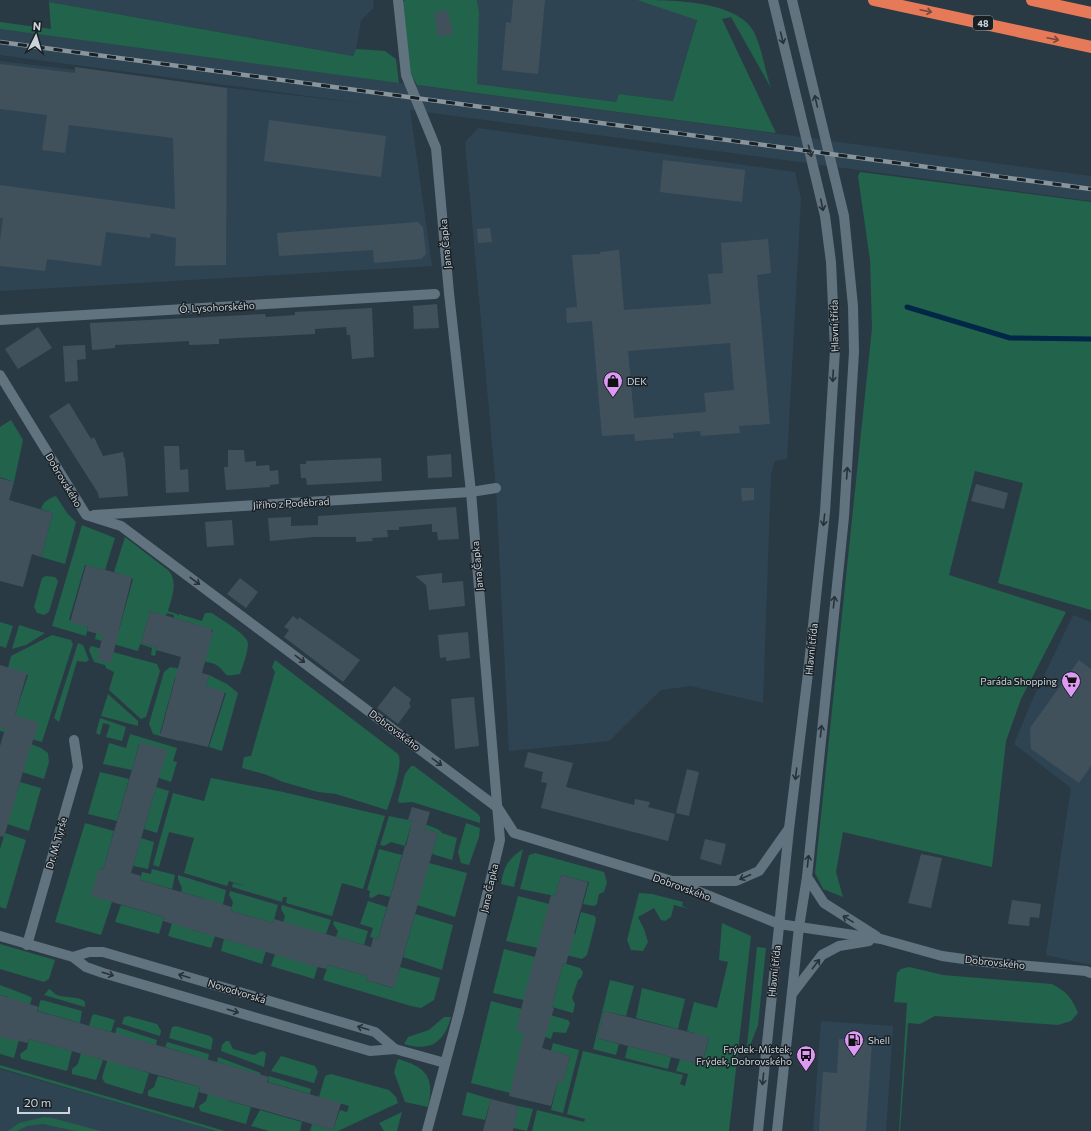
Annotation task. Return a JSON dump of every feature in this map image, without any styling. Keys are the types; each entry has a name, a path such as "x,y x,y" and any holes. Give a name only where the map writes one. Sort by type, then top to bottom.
{"highway":[{"name":"48","path":"874,0 1091,47"},
{"path":"1032,0 1091,13"}],"street":[{"name":"Jana Čapka","path":"398,0 406,75 436,148 449,293 471,492 500,840 459,1012 444,1063 427,1131"},
{"name":"Hlavní třída","path":"758,1131 789,829 808,673 825,512 835,350 831,262 825,216 773,0"},
{"name":"Hlavní třída","path":"777,1131 799,927 807,877 844,517 854,352 850,260 844,216 792,0"},
{"name":"Ó. Lysohorského","path":"0,320 435,294"},
{"name":"Dobrovského","path":"0,375 86,515 121,526 488,800 498,808 514,833 672,881 779,924 881,939 942,956 985,962 1089,972"},
{"name":"Jiřího z Poděbrad","path":"86,515 471,492 496,488"},
{"name":"Dr. M. Tyrše","path":"27,945 78,767 74,740"},
{"path":"672,881 736,881 759,871 789,829"},
{"name":"Dobrovského","path":"807,877 824,903 881,939"},
{"name":"Novodvorská","path":"0,936 73,957 86,967 103,973 370,1051 395,1049 444,1063"},
{"path":"792,994 822,955 839,946 881,939"},
{"name":"Novodvorská","path":"73,957 89,952 103,952 374,1032 395,1049"}],"shaded area":[{"path":"48,0 373,0 374,8 361,20 356,49 353,56 49,2"},
{"path":"477,0 637,0 697,19 673,101 619,94 616,102 476,84 479,13"},
{"path":"0,29 1091,176 1091,201 410,110 432,266 0,291 0,61 368,104 0,55"},
{"path":"478,128 795,172 801,199 787,459 775,461 771,473 763,703 691,686 661,690 609,741 509,751 496,488 465,142"},
{"path":"1073,615 1091,622 1091,965 1046,955 1071,788 1014,744 1031,703"},
{"path":"821,1021 893,1026 886,1131 813,1131"},
{"path":"0,1069 216,1131 0,1131"}],"green space":[{"path":"405,0 477,0 479,12 477,84 616,102 619,94 673,101 697,20 637,0 667,0 702,4 718,8 745,21 754,32 771,88 731,17 722,19 776,133 417,85 410,73 402,2"},
{"path":"49,2 353,56 356,49 385,51 396,59 399,83 0,29 0,22 51,29"},
{"path":"860,172 1091,202 1091,610 998,583 1023,483 975,471 949,575 1066,612 1021,699 1006,741 992,867 843,832 836,872 843,897 823,889 815,873 872,328 870,260 858,176"},
{"path":"11,420 23,440 14,482 0,477 0,427"},
{"path":"56,496 67,513 76,522 65,564 41,557 53,513 41,509 43,504"},
{"path":"82,525 115,538 105,570 85,565 69,620 88,627 86,636 52,626"},
{"path":"125,537 169,571 172,576 174,585 168,611 177,614 178,616 179,614 202,621 205,613 212,613 243,635 248,643 240,674 228,675 216,665 202,661 213,632 211,629 174,618 174,615 167,613 166,616 150,611 141,643 157,647 155,656 151,655 152,648 140,644 138,651 95,639 97,629 118,634 133,579 114,572"},
{"path":"46,576 55,577 58,581 49,612 44,615 37,613 34,607 42,578"},
{"path":"0,622 13,626 6,648 0,646"},
{"path":"19,625 45,633 26,645 12,649"},
{"path":"52,635 71,640 73,644 42,742 0,731 0,727 10,730 28,675 8,668 11,656"},
{"path":"78,643 83,645 89,660 86,662 77,661 59,722 54,718"},
{"path":"91,646 157,664 160,671 146,717 141,719 109,690 114,672 106,668 105,665 94,662 89,650"},
{"path":"275,660 398,754 398,773 387,810 336,794 318,792 283,782 267,775 242,768 244,757 251,756 275,672 272,667"},
{"path":"170,667 199,672 175,678 160,733 180,740 179,741 153,734 149,724 164,672"},
{"path":"209,675 227,684 238,693 222,751 209,747 226,693 206,686"},
{"path":"108,694 138,721 138,726 101,716"},
{"path":"100,718 126,727 122,741 106,737 110,725 103,723 100,735 96,733"},
{"path":"130,734 177,748 173,761 177,762 171,782 159,778 148,746 139,744 132,770 103,764 109,743 126,748"},
{"path":"31,744 48,753 49,762 44,779 22,772"},
{"path":"411,766 414,766 478,814 480,817 480,823 412,802 399,803 398,800 405,774"},
{"path":"100,772 129,779 117,821 88,814"},
{"path":"211,778 283,792 385,816 363,889 342,883 332,916 286,903 287,897 283,897 282,902 232,887 233,883 245,886 229,881 227,886 184,873 194,838 169,832 159,867 153,865 173,793 204,801"},
{"path":"20,782 41,788 29,831 7,824"},
{"path":"156,787 169,791 157,833 144,829"},
{"path":"389,816 433,827 442,833 457,838 452,860 432,854 438,833 411,825 405,846 391,842 384,846 380,845"},
{"path":"85,823 114,831 103,870 99,868 112,902 101,935 55,922"},
{"path":"466,823 480,828 479,837 469,865 461,863 458,852"},
{"path":"5,833 26,840 6,909 0,907 0,849"},
{"path":"141,838 154,842 148,869 133,866"},
{"path":"379,849 402,855 390,897 379,894 372,898 369,897 370,891 367,890"},
{"path":"523,849 514,887 501,884 505,868 510,860"},
{"path":"535,853 604,872 607,882 604,892 599,894 597,904 594,906 583,904 589,882 561,875 555,896 520,889 529,855"},
{"path":"429,863 467,873 455,917 417,905"},
{"path":"152,869 175,875 172,889 140,880 142,872 151,874"},
{"path":"178,875 226,890 222,909 202,898 181,892 182,888"},
{"path":"230,891 278,905 273,923 231,911 233,902 229,895"},
{"path":"639,893 652,894 683,902 682,906 689,909 674,905 671,917 665,921 661,920 654,908 638,917 648,942 643,951 631,950 627,940"},
{"path":"518,896 553,905 543,926 538,948 506,941"},
{"path":"368,901 387,907 378,939 370,937 373,928 360,924"},
{"path":"121,905 164,917 159,934 115,922"},
{"path":"282,905 331,920 326,934 282,926 285,916 281,909"},
{"path":"581,912 595,916 596,920 587,955 582,959 566,955 571,934 575,934"},
{"path":"415,914 453,925 442,970 403,957"},
{"path":"173,920 193,930 215,936 211,948 168,936"},
{"path":"334,921 368,931 364,945 336,937 338,931 333,924"},
{"path":"722,923 751,936 729,1131 532,1131 537,1110 584,1122 585,1119 567,1114 583,1051 683,1075 680,1084 685,1086 688,1074 676,1071 680,1059 702,1065 709,1038 687,1031 694,1002 717,1008 728,962 719,960"},
{"path":"224,939 266,951 262,964 221,951"},
{"path":"0,944 55,960 49,979 44,982 0,969"},
{"path":"757,947 766,948 758,1025 746,1056"},
{"path":"504,949 535,957 524,1000 493,993"},
{"path":"275,954 319,962 314,979 271,966"},
{"path":"563,963 580,968 583,972 581,978 578,980 572,998 575,1004 573,1013 552,1007"},
{"path":"328,965 367,976 366,980 393,988 400,967 440,978 434,1000 421,1008 323,980"},
{"path":"909,967 943,975 1052,984 1061,989 1068,996 1078,1013 1071,1021 1058,1025 935,1016 920,1024 908,1023 899,1131 907,1003 894,1002 897,973 901,969"},
{"path":"610,980 634,986 626,1016 604,1011 597,1038 619,1044 616,1055 593,1049"},
{"path":"0,985 32,998 29,1008 7,1002 8,997 0,995"},
{"path":"642,988 685,999 678,1029 636,1018"},
{"path":"49,989 57,995 83,1000 85,1002 85,1007 44,995"},
{"path":"42,1000 82,1011 80,1023 38,1011 40,1001"},
{"path":"491,1001 522,1009 529,1098 471,1083"},
{"path":"94,1014 115,1020 111,1032 89,1026"},
{"path":"550,1015 568,1020 570,1023 566,1033 553,1032 551,1039 545,1037"},
{"path":"128,1016 157,1024 161,1031 160,1036 122,1024 124,1017"},
{"path":"444,1017 451,1017 444,1033 435,1043 421,1047 404,1044 408,1037 429,1030"},
{"path":"176,1026 210,1036 213,1039 211,1050 169,1038 172,1027"},
{"path":"117,1027 157,1040 156,1045 134,1039 126,1066 149,1073 143,1093 141,1094 105,1083 102,1078"},
{"path":"0,1030 20,1036 14,1058 0,1054"},
{"path":"29,1039 72,1051 67,1071 21,1059 20,1054 27,1049"},
{"path":"226,1041 229,1041 233,1049 254,1055 262,1051 266,1053 264,1067 221,1051 222,1045"},
{"path":"167,1042 209,1054 208,1060 165,1047"},
{"path":"553,1043 579,1050 563,1113 551,1110 558,1081 563,1081 570,1056 551,1051"},
{"path":"628,1046 671,1057 668,1069 625,1058"},
{"path":"81,1053 103,1060 96,1080 72,1074 72,1069 78,1064"},
{"path":"281,1056 315,1066 318,1072 314,1083 271,1071"},
{"path":"218,1057 261,1073 258,1079 238,1069 217,1062"},
{"path":"398,1059 408,1062 422,1070 426,1075 430,1088 428,1107 405,1102 394,1072"},
{"path":"0,1065 225,1131 216,1131 0,1068"},
{"path":"331,1074 389,1090 396,1097 398,1103 338,1131 310,1131 312,1124 333,1130 340,1110 347,1112 349,1106 319,1097 325,1076"},
{"path":"158,1076 200,1087 194,1108 148,1096 148,1091 154,1087"},
{"path":"269,1076 311,1089 310,1094 268,1082"},
{"path":"209,1090 229,1101 251,1107 246,1124 200,1111 199,1106 206,1101"},
{"path":"467,1092 491,1099 485,1120 462,1115"},
{"path":"518,1106 533,1109 527,1131 513,1128"},
{"path":"260,1110 302,1122 300,1131 269,1131 251,1126"},
{"path":"402,1112 397,1131 384,1131 379,1123"},
{"path":"44,1117 101,1131 75,1131 43,1124 27,1126 17,1131 8,1131 19,1123"}],"building":[{"path":"513,0 545,0 538,74 502,70 506,22 511,23"},
{"path":"448,10 453,34 438,37 434,13"},
{"path":"0,64 75,73 75,67 227,88 226,265 175,266 176,238 151,233 150,238 106,232 101,266 47,259 45,271 0,266 0,240 3,218 0,218 0,185 175,209 173,138 69,125 65,153 42,150 47,115 0,109"},
{"path":"269,120 386,136 381,177 264,161"},
{"path":"663,160 745,170 742,202 660,192"},
{"path":"418,222 423,227 426,254 421,259 374,263 373,250 279,256 277,233"},
{"path":"490,228 492,242 478,243 477,229"},
{"path":"768,239 771,273 757,275 770,424 739,426 740,433 701,436 700,431 673,433 674,438 635,441 634,434 602,436 592,321 567,323 566,308 577,307 572,255 600,254 600,252 619,250 624,310 711,304 708,274 723,273 721,243","holes":["730,343 734,390 704,393 706,412 634,418 628,351"]},
{"path":"437,304 439,328 414,329 413,306"},
{"path":"372,308 374,357 352,359 350,335 347,335 346,327 315,329 315,334 219,339 219,344 189,345 189,341 115,345 115,348 92,350 90,323 265,314 266,317 295,315 295,312"},
{"path":"38,327 52,348 18,369 5,349"},
{"path":"85,345 86,359 77,360 78,381 65,382 63,346"},
{"path":"69,403 91,439 94,437 103,456 123,452 125,458 128,496 99,498 98,493 49,416"},
{"path":"164,446 179,446 180,470 188,469 189,492 166,493"},
{"path":"228,450 244,450 245,462 256,461 256,466 269,465 270,471 278,470 279,484 270,485 270,487 226,490 224,467 228,467"},
{"path":"451,454 452,477 428,478 427,456"},
{"path":"381,458 382,481 307,485 306,478 301,478 300,464 306,464 306,461"},
{"path":"0,478 14,482 9,500 53,513 41,557 32,554 23,587 0,581"},
{"path":"976,484 1008,493 1004,509 971,501"},
{"path":"741,488 754,488 754,500 742,501"},
{"path":"456,507 459,539 438,540 437,532 432,532 432,524 399,527 399,530 387,530 388,537 372,538 373,541 356,542 356,537 314,537 270,541 268,518 291,517 291,526 318,525 318,516"},
{"path":"232,520 234,545 207,547 205,522"},
{"path":"86,565 132,577 111,663 97,659 103,635 87,631 88,627 70,622"},
{"path":"442,573 442,583 463,581 465,606 429,610 426,585 415,576"},
{"path":"240,578 258,592 246,608 227,594"},
{"path":"150,611 212,629 211,631 213,632 202,673 209,675 206,686 225,692 208,747 160,736 181,657 156,650 157,647 141,643"},
{"path":"293,616 298,620 299,617 360,660 343,682 284,637 289,630 284,627"},
{"path":"468,632 470,658 446,661 446,657 440,658 438,635"},
{"name":"Paráda Shopping","path":"1079,660 1091,669 1091,766 1079,783 1031,749 1030,728"},
{"path":"0,665 27,673 15,715 39,723 4,837 0,836 0,746 5,729 0,727"},
{"path":"394,686 411,699 409,704 411,706 398,724 377,708"},
{"path":"474,697 479,746 455,749 451,699"},
{"path":"140,742 167,750 131,873 141,876 140,880 232,907 231,911 273,923 274,919 371,947 373,938 378,939 406,846 412,821 408,820 412,807 430,812 425,829 438,833 394,988 366,980 367,976 328,965 327,969 317,967 163,921 164,917 91,896 99,868 103,870"},
{"path":"528,752 573,763 566,787 634,805 635,799 650,802 648,807 675,814 668,841 541,808 547,783 541,782 543,772 524,767"},
{"path":"687,769 699,772 689,816 676,813"},
{"path":"705,839 726,844 721,865 700,859"},
{"path":"921,854 942,858 931,908 908,903"},
{"path":"561,875 588,882 566,964 563,963 552,1007 554,1008 542,1048 570,1056 563,1082 558,1081 551,1106 509,1096 524,1033 516,1031 521,1009 551,895 555,896"},
{"path":"1012,900 1041,904 1039,918 1030,917 1029,926 1008,924"},
{"path":"0,995 39,1007 37,1011 269,1077 267,1082 341,1103 333,1130 199,1092 200,1087 29,1039 28,1043 0,1037"},
{"path":"604,1011 709,1037 702,1065 597,1038"},
{"path":"839,1039 872,1042 866,1131 819,1131 823,1072 837,1073"},
{"path":"491,1099 518,1106 513,1131 483,1131"}],"waterway":[{"path":"907,307 1010,338 1091,339"}],"railway":[{"path":"0,42 1091,189"}],"place":[{"name":"DEK","path":"613,398"},
{"name":"Paráda Shopping","path":"1071,698"},
{"name":"Shell","path":"854,1057"},
{"name":"Frýdek-Místek, Frýdek, Dobrovského","path":"806,1072"}]}
